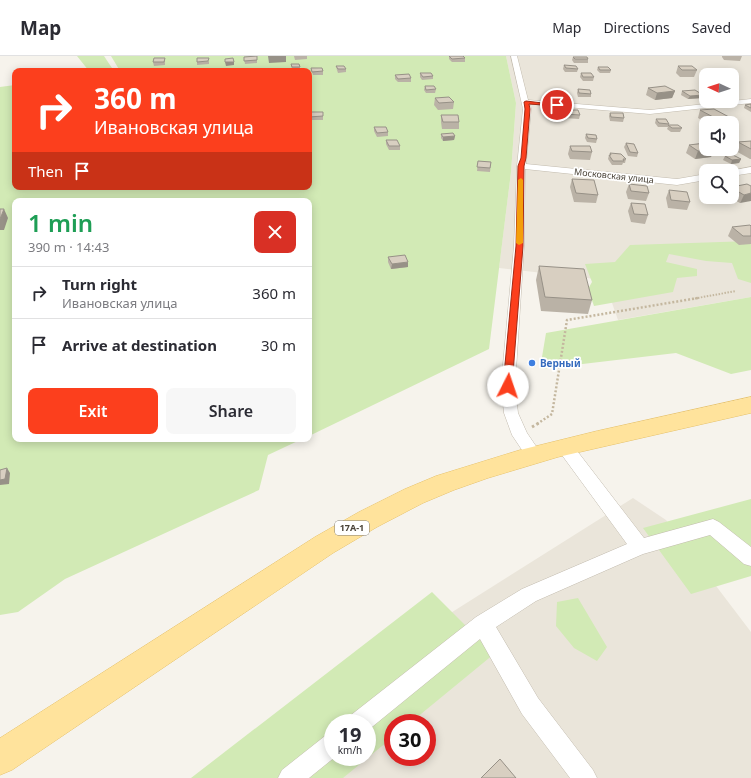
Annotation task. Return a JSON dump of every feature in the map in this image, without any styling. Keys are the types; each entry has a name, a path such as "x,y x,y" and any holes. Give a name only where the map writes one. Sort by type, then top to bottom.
{"main road":[{"name":"17А-1","path":"0,758 234,604 361,523 399,503 444,484 527,445 565,447 751,405"}],"street":[{"path":"514,56 527,109 521,166 519,246 508,386 511,413 527,445"},
{"path":"526,102 650,112 751,101"},
{"name":"Московская улица","path":"521,166 676,182 699,178"},
{"path":"739,172 751,170"},
{"path":"565,447 640,547"},
{"path":"370,714 483,624 529,594 640,547 713,527 751,558"},
{"path":"483,624 530,706 585,778"},
{"path":"293,777 324,751"}],"path":[{"path":"527,445 552,414 567,320 736,291"}],"shaded area":[{"path":"506,56 751,56 751,297 618,320 604,280 499,268 511,172 516,103"},
{"path":"633,498 666,520 751,632 751,778 250,778 324,716 324,766 376,766 376,714 327,714 438,621"}],"green space":[{"path":"77,56 104,56 112,68 87,68"},
{"path":"111,56 506,56 516,103 511,172 489,349 312,435 312,198 12,198 12,442 296,442 268,455 259,490 65,579 18,612 0,615 0,87 12,85 12,190 312,190 312,68 118,68"},
{"path":"751,241 751,283 738,279 732,263 706,261 669,254 666,262 697,269 697,276 677,278 673,292 594,306 588,289 592,282 585,264 615,262 630,245"},
{"path":"751,297 751,370 731,374 676,353 540,369 546,333"},
{"path":"751,499 751,576 691,594 643,528"},
{"path":"432,592 494,654 421,714 384,714 384,744 376,751 376,714 324,714 324,766 358,766 343,778 191,778"},
{"path":"578,598 607,647 597,661 574,648 556,626 557,602"}],"building":[{"path":"257,56 257,60 244,61 244,57"},
{"path":"449,56 463,56 465,58 452,59"},
{"path":"573,57 587,57 588,59 575,59"},
{"path":"154,58 165,58 164,62 153,62"},
{"path":"197,58 209,58 208,61 197,62"},
{"path":"233,58 234,62 225,62 225,59"},
{"path":"291,64 299,64 300,67 292,67"},
{"path":"564,65 576,66 578,69 566,68"},
{"path":"336,66 344,66 346,69 338,69"},
{"path":"678,66 692,66 697,70 682,70"},
{"path":"598,67 608,67 611,70 600,70"},
{"path":"312,68 322,68 323,71 312,72"},
{"path":"420,73 431,73 433,76 423,77"},
{"path":"581,73 591,73 594,77 583,77"},
{"path":"409,74 411,78 398,79 395,75"},
{"path":"425,86 434,86 436,89 426,90"},
{"path":"665,86 675,91 657,93 648,88"},
{"path":"578,89 590,90 591,94 579,93"},
{"path":"695,90 699,92 699,95 690,96 682,91"},
{"path":"449,97 454,102 439,103 435,98"},
{"path":"751,104 751,108 745,105"},
{"path":"714,109 727,116 711,116 700,110"},
{"path":"564,110 578,110 580,115 565,114"},
{"path":"312,112 323,112 323,116 312,117"},
{"path":"610,113 623,113 624,118 611,117"},
{"path":"441,115 458,115 459,122 443,122"},
{"path":"656,119 666,119 669,124 659,123"},
{"path":"668,125 678,125 682,128 672,128"},
{"path":"374,127 386,127 388,132 377,133"},
{"path":"453,133 455,136 443,137 441,134"},
{"path":"586,134 596,135 597,139 588,138"},
{"path":"386,140 397,140 400,146 389,146"},
{"path":"751,141 751,149 739,143"},
{"path":"626,143 634,144 638,153 630,152"},
{"path":"699,144 699,151 698,151 689,145"},
{"path":"570,146 590,146 592,152 572,151"},
{"path":"610,153 621,154 626,159 623,159 624,161 613,161 609,155 611,155"},
{"path":"725,156 735,156 741,159 732,160"},
{"path":"478,161 491,162 490,168 477,167"},
{"path":"572,179 594,180 598,195 576,193"},
{"path":"629,184 647,186 649,193 631,191"},
{"path":"747,184 751,186 751,193 744,195 739,192 739,186"},
{"path":"669,190 687,192 690,202 671,200"},
{"path":"631,203 645,204 648,215 634,214"},
{"path":"0,209 4,209 0,219"},
{"path":"750,225 751,236 743,236 732,227"},
{"path":"405,255 408,262 392,264 388,257"},
{"path":"539,266 584,269 592,300 545,297"},
{"path":"7,468 5,479 0,480 0,470"},
{"path":"500,759 516,778 481,778"}],"slow traffic":[{"path":"519,243 521,180"}],"place":[{"name":"Верный","path":"532,363"}],"route":[{"path":"508,386 514,293 519,246 521,166 527,109 526,102 557,105"}]}
